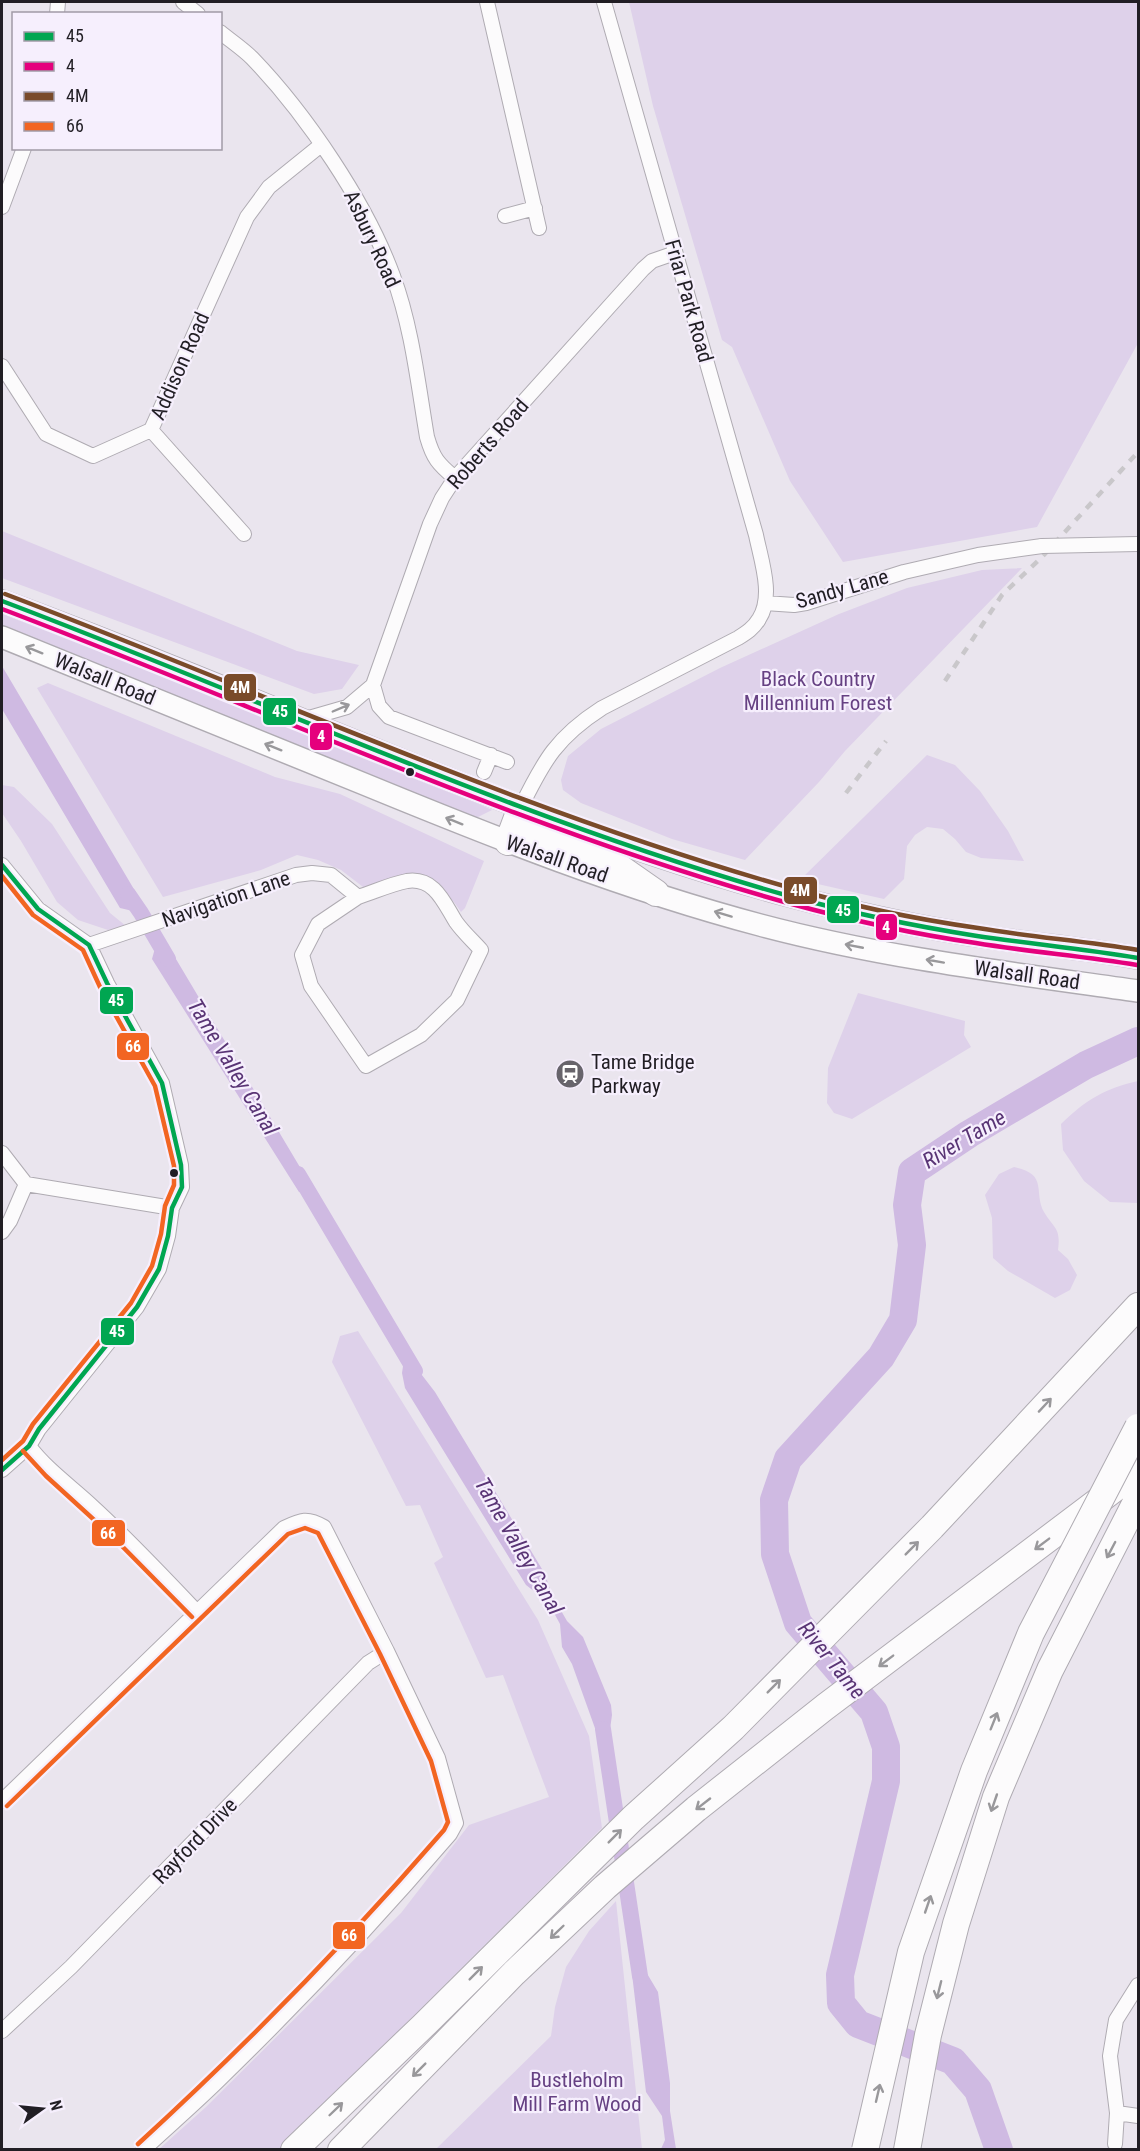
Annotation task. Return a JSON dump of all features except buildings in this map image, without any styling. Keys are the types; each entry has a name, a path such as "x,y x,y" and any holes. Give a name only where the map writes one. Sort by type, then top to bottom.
{"highway":[{"path":"508,842 521,807"},
{"path":"521,807 534,832 546,841 613,863 656,893"},
{"path":"294,2150 633,1818 733,1728 932,1527 1138,1306"},
{"path":"864,2150 911,1952 974,1771 1031,1633 1138,1427"},
{"path":"341,2150 514,1973 605,1887 696,1809 825,1707 1138,1470"},
{"path":"907,2150 928,2036 953,1935 996,1797 1050,1670 1138,1498"}],"main road":[{"name":"Walsall Road","path":"2,601 521,807 718,875 792,896 907,923 954,932 1138,958"},
{"name":"Walsall Road","path":"2,637 508,842 687,904 759,925 886,953 1021,976 1138,991"}],"street":[{"path":"183,2 196,12"},
{"path":"487,2 539,228"},
{"name":"Friar Park Road","path":"604,2 756,535 765,575 765,603"},
{"name":"Asbury Road","path":"222,34 250,56 278,86 321,145 352,193 393,276 406,319 432,454 437,463 455,478"},
{"name":"Addison Road","path":"2,366 46,434 93,456 151,430 247,217 269,187 321,145"},
{"path":"2,207 23,150"},
{"path":"504,216 534,208"},
{"name":"Roberts Road","path":"373,685 430,524 442,498 455,478 643,268 660,257 675,253"},
{"path":"151,430 244,534"},
{"name":"Sandy Lane","path":"521,807 548,756 563,737 582,720 738,638 752,628 760,618 765,603 794,605 806,603 903,572 978,555 1042,546 1138,544"},
{"path":"302,720 347,707 373,685 379,706 389,717 507,762"},
{"path":"484,772 491,755"},
{"path":"2,865 38,909 89,945 107,983 162,1083 181,1166 182,1187 172,1208 168,1236 159,1269 136,1306 39,1429 29,1446 2,1470"},
{"name":"Navigation Lane","path":"89,945 296,875 312,873 331,875 358,897"},
{"path":"405,881 427,884 440,896 457,924 481,950 458,1000 421,1035 366,1066 311,986 302,955 318,924 358,897 405,881"},
{"path":"2,1153 26,1184 172,1208"},
{"path":"2,1232 10,1221 26,1184"},
{"path":"29,1446 37,1457 93,1506 145,1557 196,1612"},
{"path":"2,1801 284,1528 299,1521 312,1520 324,1527 438,1758 456,1823 450,1834 377,1918 298,2002 222,2078 143,2150"},
{"name":"Rayford Drive","path":"2,2031 71,1967 368,1663 387,1651"},
{"path":"1115,2144 1117,2113 1110,2056 1111,2047 1116,2020 1138,1985"},
{"path":"1117,2113 1138,2116"}],"green space":[{"path":"629,2 1138,2 1138,343 1037,527 843,562 790,481 732,347 722,340 653,106"},
{"path":"2,531 297,651 359,665 342,689 314,694 2,578"},
{"name":"Black Country Millennium Forest","path":"1022,568 845,751 745,860 672,839 581,803 563,790 561,780 568,756 601,729 720,668 839,614 907,588 982,570"},
{"path":"2,610 453,792 492,810 474,819 2,627"},
{"path":"48,683 275,777 340,794 484,861 465,908 461,912 441,888 424,879 414,876 393,877 367,890 341,870 318,860 297,855 261,870 163,897 37,688"},
{"name":"Black Country Millennium Forest","path":"927,755 955,765 980,791 1008,831 1024,861 981,858 966,852 943,829 927,827 915,835 907,846 904,879 884,899 800,880"},
{"path":"2,785 14,787 52,824 110,913 126,926 108,930 78,920 57,902 2,813"},
{"path":"858,993 965,1021 964,1035 971,1047 852,1119 834,1113 827,1103 828,1068"},
{"path":"1138,1081 1138,1203 1110,1202 1084,1181 1063,1150 1061,1124 1097,1096"},
{"path":"1014,1167 1025,1170 1036,1179 1041,1205 1058,1232 1058,1250 1068,1259 1077,1275 1070,1290 1055,1298 1008,1271 993,1258 992,1218 985,1195 999,1174"},
{"path":"358,1331 538,1620 589,1736 602,1828 280,2149 158,2150 206,2107 401,1913 469,1825 549,1797 503,1675 486,1678 434,1563 443,1557 420,1505 406,1506 332,1362 340,1336"},
{"name":"Bustleholm Mill Farm Wood","path":"616,1901 642,2149 436,2149 551,2036 555,2007 566,1967 589,1931"}],"water":[{"path":"2,666 138,896 141,913 120,908 2,709"},
{"name":"Tame Valley Canal","path":"157,941 170,949 307,1179 309,1193 299,1192 152,959"},
{"name":"Tame Valley Canal","path":"405,1353 435,1392 545,1574 552,1595 567,1621 583,1637 611,1705 612,1715 607,1751 601,1745 572,1664 562,1647 560,1624 548,1602 526,1585 405,1388 402,1373"},
{"path":"636,1955 658,1992 676,2149 661,2149 665,2140 662,2116 646,2092 632,1974"}],"waterway":[{"path":"128,894 168,959"},
{"name":"River Tame","path":"999,2150 978,2090 953,2061 858,2024 841,2003 840,1975 886,1781 886,1747 874,1712 798,1623 775,1554 774,1500 788,1459 881,1357 903,1320 912,1245 907,1205 912,1172 969,1134 1086,1065 1138,1041"},
{"path":"298,1174 415,1371"},
{"path":"603,1729 640,1976"}],"railway":[{"path":"945,681 1002,595 1042,557 1138,452"},
{"path":"846,793 886,741"}],"transit line":[{"name":"4M","path":"5,594 492,788 690,858 814,895 884,911 998,931 1138,950"},
{"name":"45","path":"2,601 490,795 688,866 789,896 883,919 977,936 1138,958"},
{"name":"4","path":"2,609 489,803 687,873 788,903 905,931 1137,965"},
{"name":"45","path":"2,865 38,909 89,945 107,983 162,1083 181,1165 182,1187 172,1208 168,1236 159,1269 137,1307 39,1429 29,1446 2,1470"},
{"name":"66","path":"2,876 33,915 83,950 100,987 155,1086 174,1166 174,1185 165,1206 161,1234 152,1266 131,1303 33,1424 23,1441 2,1460"},
{"name":"66","path":"23,1451 192,1617"},
{"name":"66","path":"7,1806 288,1534 305,1528 318,1533 380,1654 431,1761 448,1822 444,1830 408,1871 296,1992 138,2144"}],"place":[{"name":"Tame Bridge Parkway","path":"570,1074"}]}
